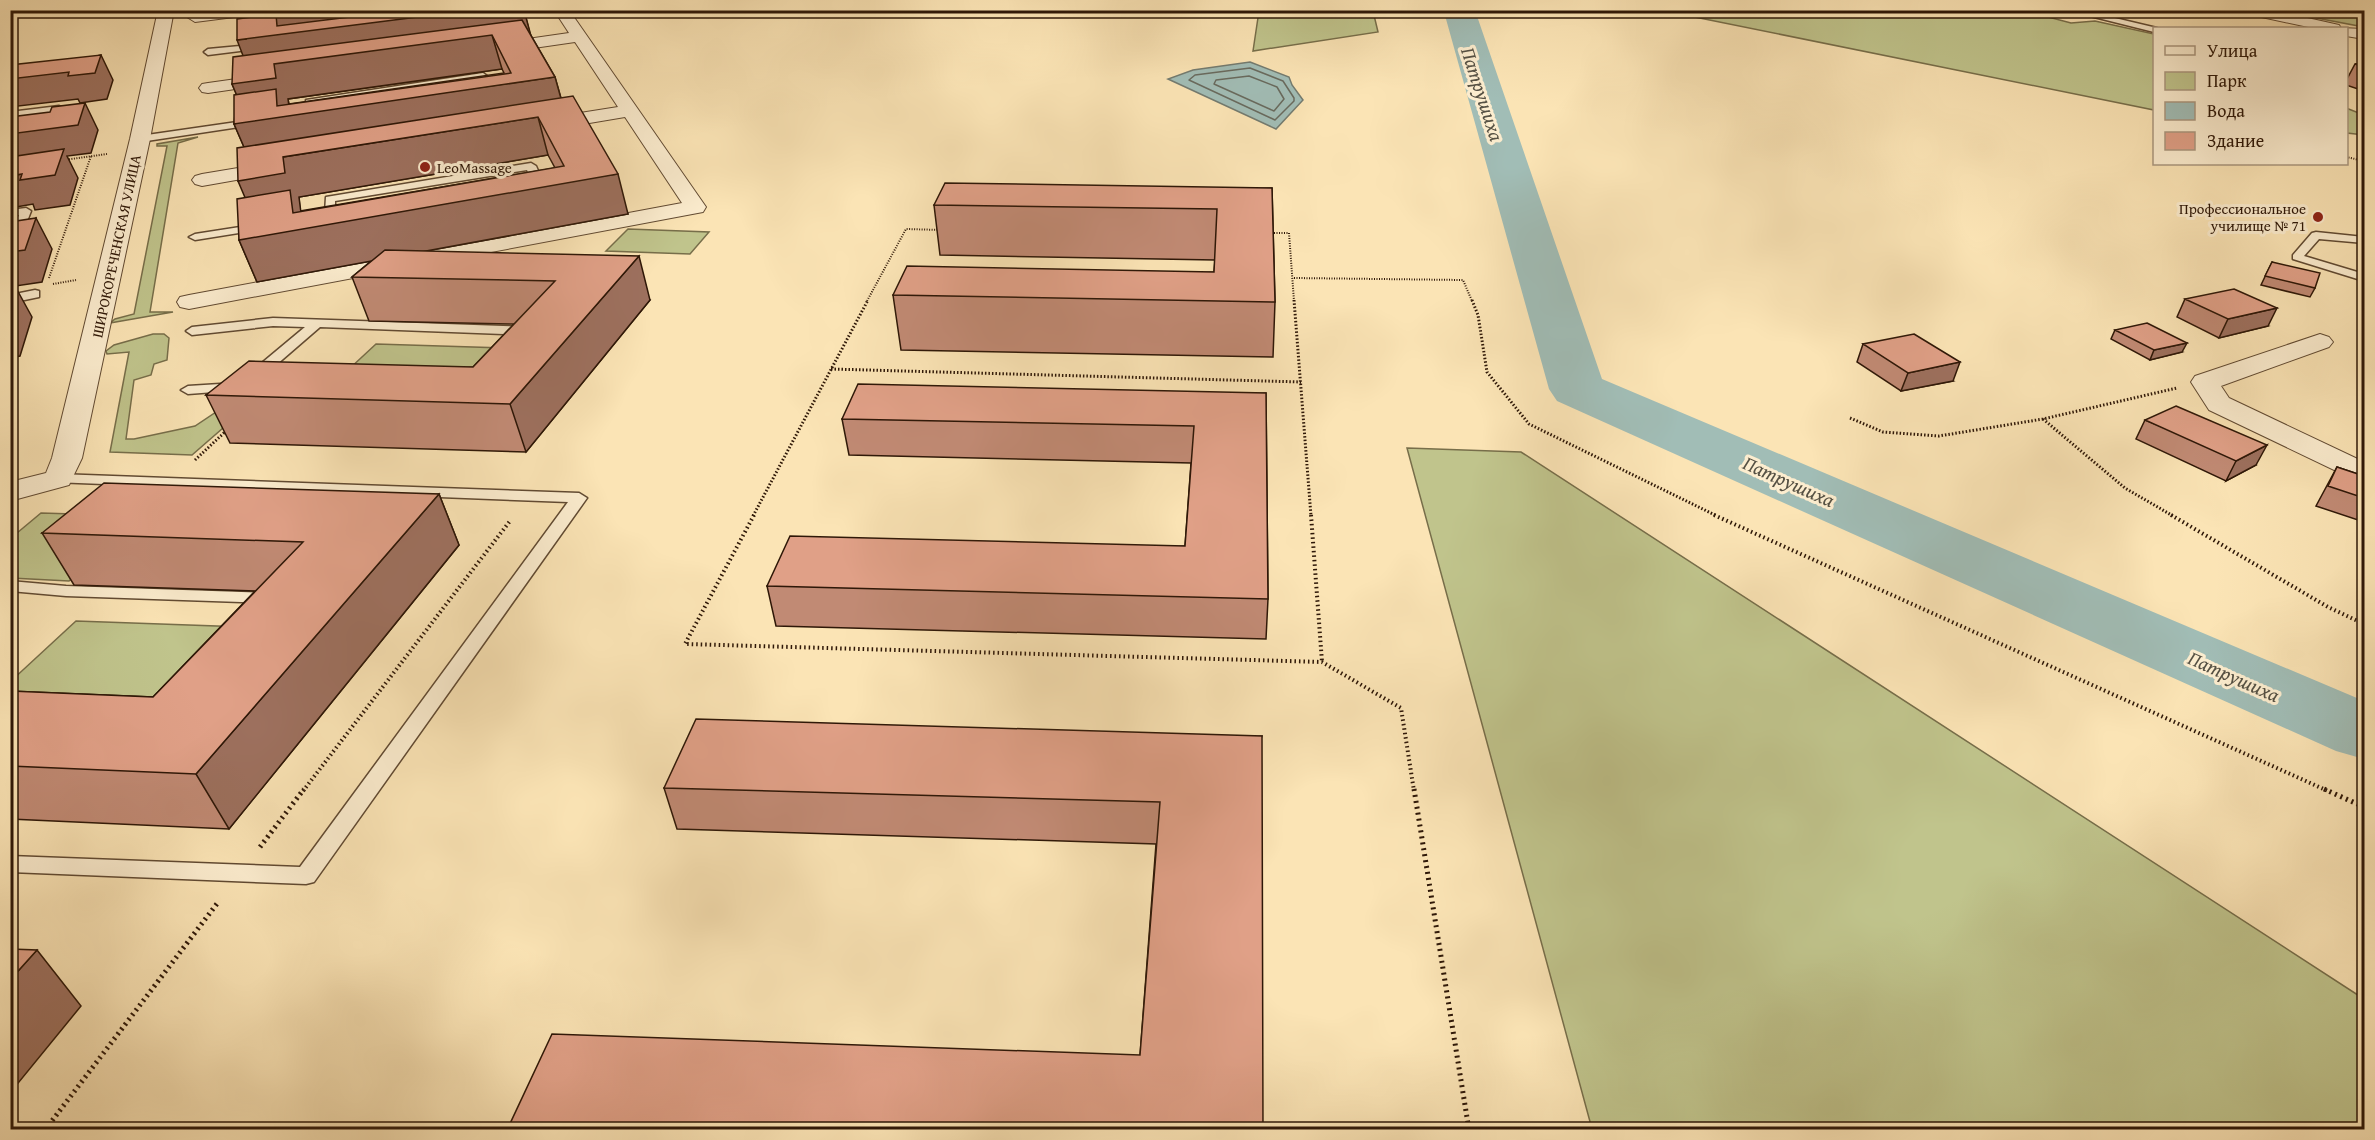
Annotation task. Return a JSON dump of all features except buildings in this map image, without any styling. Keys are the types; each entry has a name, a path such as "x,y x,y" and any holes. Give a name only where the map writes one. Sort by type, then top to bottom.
{"street":[{"name":"ШИРОКОРЕЧЕНСКАЯ УЛИЦА","path":"58,479 67,458 140,139 166,10"},
{"path":"195,17 250,10"},
{"path":"189,303 695,207 561,10"},
{"path":"2248,10 2328,27"},
{"path":"2348,31 2364,34"},
{"path":"474,51 578,37"},
{"path":"208,88 289,77"},
{"path":"526,128 630,111"},
{"path":"202,180 295,165"},
{"path":"2320,342 2205,382 2219,404 2364,473"},
{"path":"10,492 58,479"}],"lane":[{"path":"2069,10 2153,30"},
{"path":"208,52 272,44"},
{"path":"483,76 498,105 314,133 305,115 309,102 483,76"},
{"path":"2348,81 2364,78"},
{"path":"10,115 59,109 52,128"},
{"path":"140,139 269,120"},
{"path":"310,219 332,221 330,199 531,166 547,202 535,204"},
{"path":"10,213 26,211 10,250"},
{"path":"195,237 269,226"},
{"path":"2364,240 2316,235 2297,257 2364,278"},
{"path":"10,299 35,294"},
{"path":"192,331 273,322 540,331"},
{"path":"243,387 315,325"},
{"path":"188,390 264,387"},
{"path":"10,864 306,876 579,498 58,479"},
{"path":"10,586 66,591 288,598"}],"path":[{"path":"47,285 90,156 56,161"},
{"path":"2348,157 2364,161"},
{"path":"942,230 906,229 685,644 1322,662 1401,708 1469,1130"},
{"path":"1265,233 1289,233 1322,662"},
{"path":"1294,278 1463,280 1478,315 1487,372 1529,424 1746,530 2364,807"},
{"path":"831,369 1302,381"},
{"path":"1850,417 1883,432 1939,436 2043,419 2205,382"},
{"path":"2043,419 2125,488 2328,607 2364,624"},
{"path":"193,462 233,424"},
{"path":"45,1130 511,521 499,520"}],"green space":[{"path":"2022,10 2071,23 2095,21 2153,34 2153,110 1665,11"},
{"path":"1259,11 1373,11 1378,32 1253,51"},
{"path":"2280,11 2364,11 2364,27"},
{"path":"2348,109 2364,115 2364,135 2348,133"},
{"path":"198,137 178,143 150,312 173,312 110,323 115,319 134,314 167,146 157,146 157,144"},
{"path":"628,229 709,232 690,254 606,251"},
{"path":"153,334 164,334 169,338 167,360 154,364 151,375 134,380 126,439 195,426 243,394 261,395 192,455 110,452 129,352 107,354 106,351 114,345"},
{"path":"376,344 504,348 467,387 334,383"},
{"path":"1407,448 1521,452 2364,999 2364,1129 1592,1129"},
{"path":"41,513 236,519 133,526 69,581 11,578 11,538"},
{"path":"76,621 244,627 177,699 11,692 11,681"}],"water":[{"path":"1250,62 1289,77 1303,100 1276,129 1168,79 1193,70"}],"waterway":[{"name":"Патрушиха","path":"1456,10 1462,19 1577,389 2364,732"}],"place":[{"name":"LeoMassage","path":"425,167"},
{"name":"Профессиональное училище № 71","path":"2318,217"}]}
